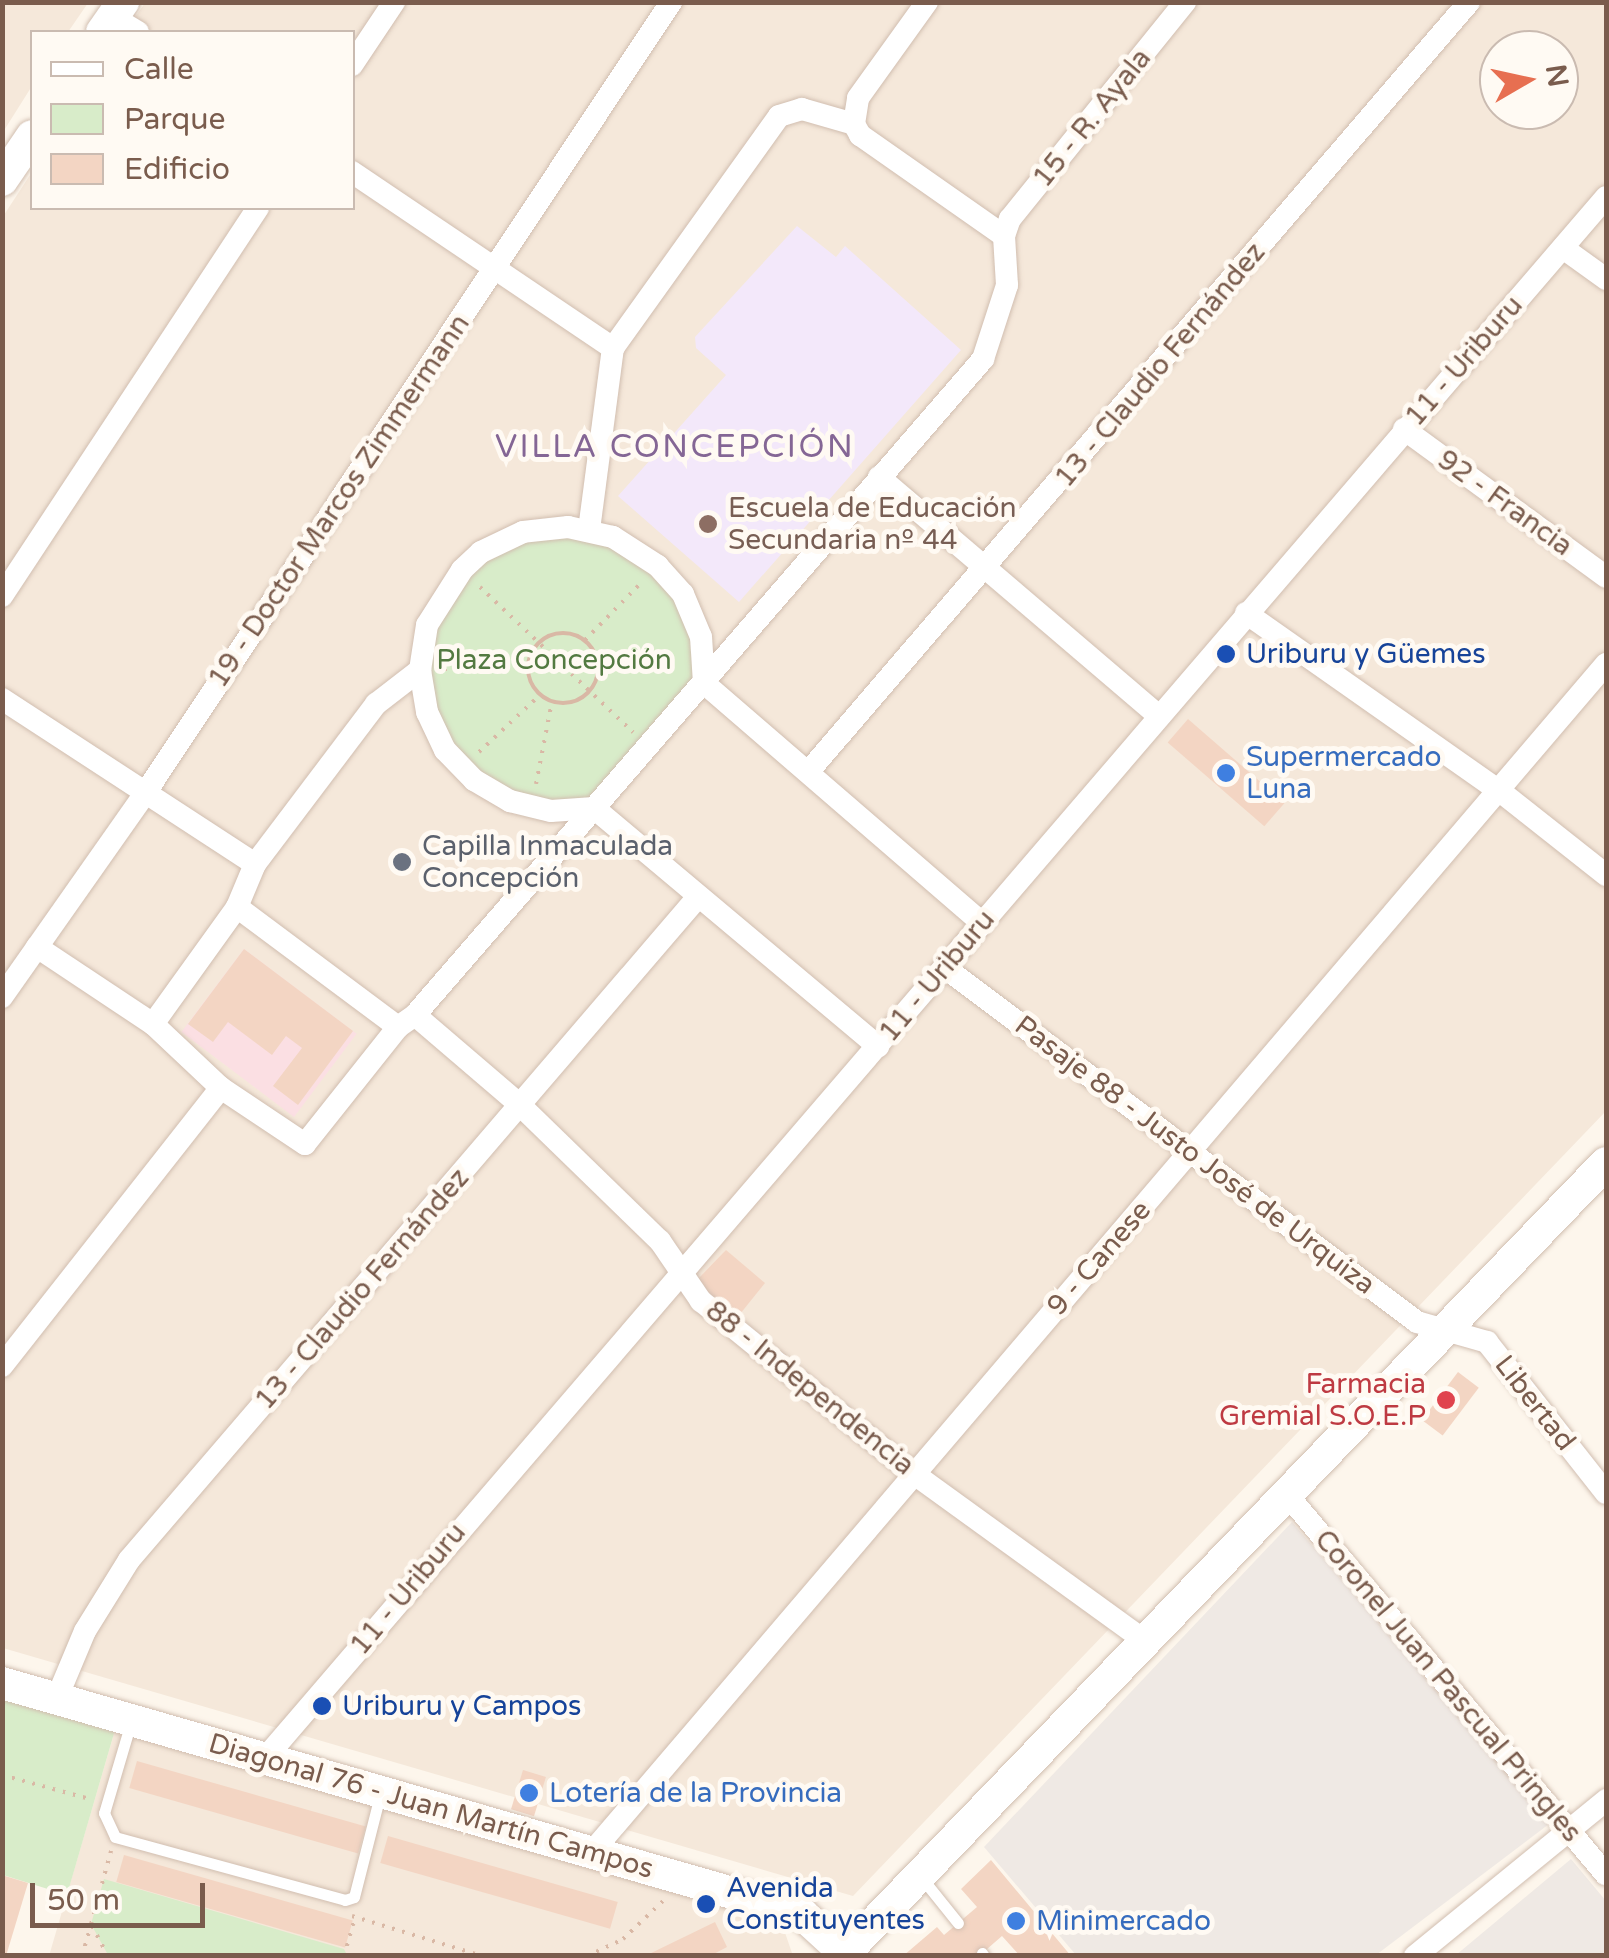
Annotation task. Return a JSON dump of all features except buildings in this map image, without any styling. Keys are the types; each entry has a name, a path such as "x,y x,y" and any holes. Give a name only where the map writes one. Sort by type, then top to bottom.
{"main road":[{"path":"2,180 30,139"},
{"path":"845,1955 1450,1332 1606,1162"},
{"name":"Diagonal 76 - Juan Martín Campos","path":"2,1683 131,1722 267,1756 803,1915 845,1955"}],"street":[{"path":"355,60 394,2"},
{"name":"19 - Doctor Marcos Zimmermann","path":"2,996 146,792 671,2"},
{"path":"37,947 153,1024 221,1088 305,1144 406,1021 648,746 704,674 983,359 1007,285 1004,236 860,135 854,124 858,98 927,2"},
{"name":"15 - R. Ayala","path":"1004,236 1010,219 1185,2"},
{"name":"13 - Claudio Fernández","path":"809,771 984,572 1469,2"},
{"path":"589,530 612,348 779,116 802,108 854,124"},
{"path":"355,174 612,348"},
{"name":"11 - Uriburu","path":"267,1756 679,1270 878,1046 1606,196"},
{"path":"2,596 257,210"},
{"path":"1563,248 1606,279"},
{"name":"92 - Francia","path":"1404,429 1606,577"},
{"path":"879,477 984,572 1159,716"},
{"path":"878,1046 594,808 532,807 510,802 462,768 427,712 420,670 427,625 462,570 481,552 523,532 589,530 658,566 683,594 704,674 982,923"},
{"path":"1246,613 1500,792 1606,874"},
{"name":"9 - Canese","path":"592,1852 1606,664"},
{"path":"153,1024 237,907 255,864 376,704 420,670"},
{"path":"2,699 255,864"},
{"name":"13 - Claudio Fernández","path":"56,1700 84,1631 129,1560 697,898"},
{"name":"88 - Independencia","path":"237,907 406,1021 520,1105 660,1241 701,1301 914,1472 1149,1644"},
{"name":"Pasaje 88 - Justo José de Urquiza","path":"944,968 1193,1150 1417,1322 1450,1332"},
{"path":"2,1366 221,1088"},
{"name":"Libertad","path":"1450,1332 1487,1342 1606,1493"},
{"name":"Coronel Juan Pascual Pringles","path":"1290,1498 1606,1874"},
{"path":"1415,1956 1606,1800"}],"lane":[{"path":"131,1722 107,1803 106,1824 115,1837 345,1900 354,1897 382,1790"},
{"path":"921,1877 958,1923"}],"path":[{"path":"585,640 658,566"},
{"path":"462,570 648,746"},
{"path":"565,633 585,640 598,666 590,690 568,702 552,701 541,694 529,664 539,643 565,633"},
{"path":"420,670 529,664"},
{"path":"598,666 704,674"},
{"path":"462,768 541,694"},
{"path":"532,807 552,701"},
{"path":"2,1775 107,1803"},
{"path":"82,1956 115,1837"},
{"path":"587,1956 623,1939 686,1880"},
{"path":"344,1956 356,1923 354,1897"},
{"path":"91,1924 108,1956"}],"shaded area":[{"path":"3,2 88,3 69,30 30,30 30,89 3,132"},
{"path":"145,3 1606,3 1606,1111 853,1896 3,1648 2,218 30,175 30,210 355,210 355,30 126,30"},
{"path":"797,226 836,257 845,246 961,350 739,602 618,496 726,375 696,348 695,337"},
{"path":"244,949 357,1034 294,1117 181,1032"},
{"path":"1292,1522 1549,1824 1376,1955 1076,1955 984,1847"},
{"path":"115,1730 782,1924 792,1953 49,1956"},
{"path":"1571,1859 1606,1901 1606,1955 1456,1955"}],"green space":[{"name":"Plaza Concepción","path":"589,530 683,594 705,666 594,808 551,811 474,780 427,712 427,625 481,552"},
{"path":"2,1695 115,1730 67,1895 3,1875"},
{"path":"104,1879 344,1949 347,1955 108,1955 91,1924"}],"place":[{"name":"Escuela de Educación Secundaria nº 44","path":"708,524"},
{"name":"Uriburu y Güemes","path":"1226,654"},
{"name":"Supermercado Luna","path":"1226,773"},
{"name":"Capilla Inmaculada Concepción","path":"402,862"},
{"name":"Farmacia Gremial S.O.E.P","path":"1446,1400"},
{"name":"Uriburu y Campos","path":"322,1706"},
{"name":"Lotería de la Provincia","path":"529,1793"},
{"name":"Avenida Constituyentes","path":"706,1904"},
{"name":"Minimercado","path":"1016,1921"}],"district":[{"name":"VILLA CONCEPCIÓN","path":"675,447"}]}
